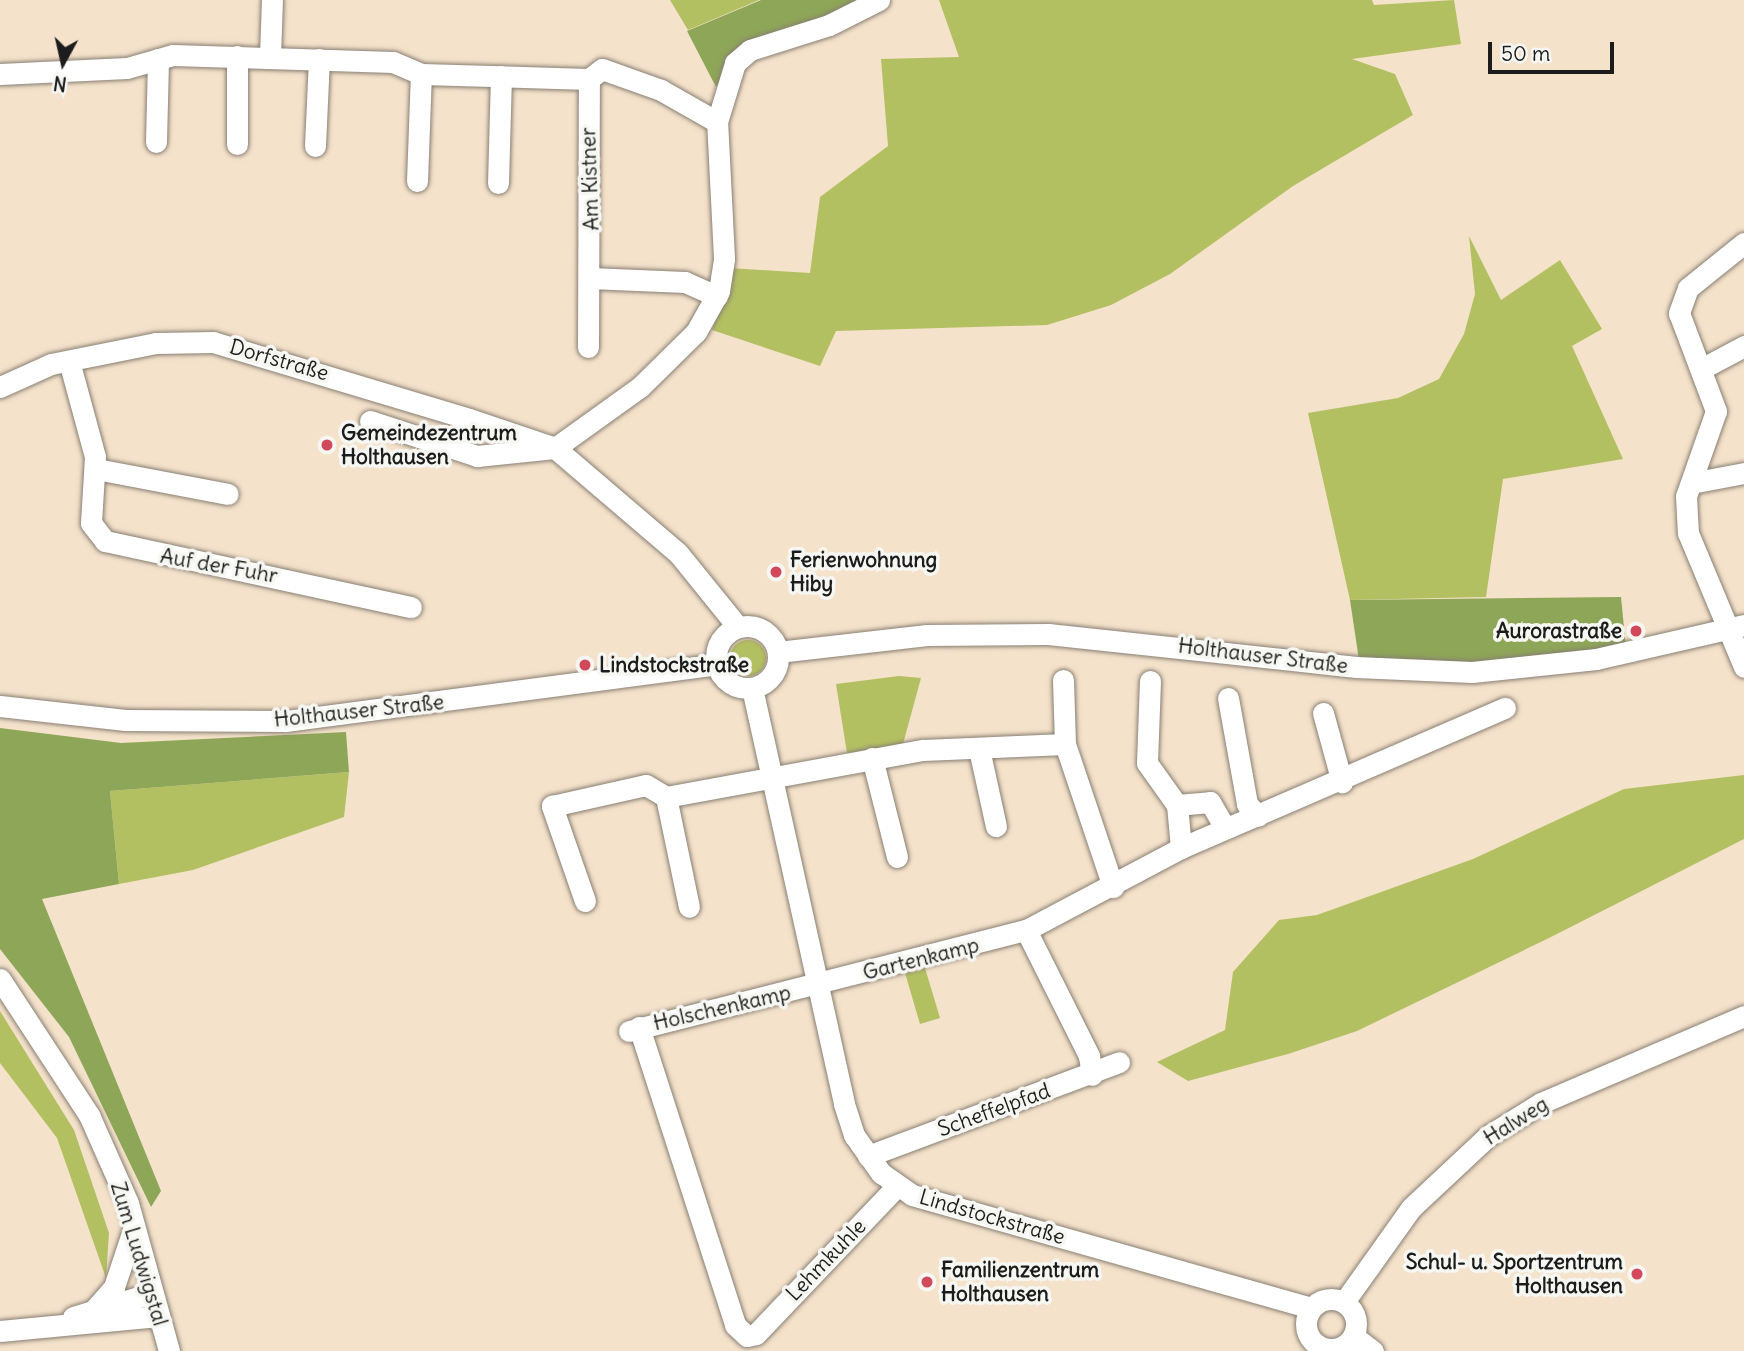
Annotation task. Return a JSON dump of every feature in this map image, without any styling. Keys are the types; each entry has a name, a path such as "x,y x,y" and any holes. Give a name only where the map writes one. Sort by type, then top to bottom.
{"street":[{"path":"270,57 272,0"},
{"path":"370,421 477,456 555,448 656,373 696,332 717,296 724,258 717,122 735,63 750,50 829,25 879,0"},
{"path":"237,56 237,144"},
{"path":"0,74 127,68 158,59 237,56 393,62 421,74 589,79 603,69 618,71 717,122"},
{"path":"156,142 158,59"},
{"path":"315,146 319,59"},
{"path":"417,181 421,74"},
{"path":"498,183 501,76"},
{"name":"Am Kistner","path":"588,347 589,79"},
{"path":"1744,243 1681,300 1682,329 1714,397 1715,422 1691,483 1688,533 1736,627 1744,667"},
{"path":"590,278 685,282 717,296"},
{"name":"Dorfstraße","path":"0,387 69,361 156,343 241,346 555,448 687,562 738,627"},
{"path":"1701,369 1744,346"},
{"name":"Auf der Fuhr","path":"69,361 96,469 91,523 118,548 411,607"},
{"path":"96,469 228,494"},
{"path":"1691,483 1744,473"},
{"path":"738,627 764,631 778,652 772,675 752,688 726,680 717,664 720,641 738,627"},
{"name":"Holthauser Straße","path":"778,652 926,635 1048,634 1332,665 1472,672 1596,659 1736,627"},
{"name":"Holthauser Straße","path":"0,706 125,720 286,721 717,664"},
{"path":"1063,680 1065,744 1113,887"},
{"path":"1150,681 1147,763 1177,805 1181,848"},
{"name":"Lindstockstraße","path":"752,688 814,986 844,1104 868,1156 897,1186 1311,1308 1322,1300 1344,1302"},
{"path":"1228,698 1247,804 1258,816"},
{"name":"Gartenkamp","path":"814,986 1026,930 1113,887 1181,848 1342,782 1505,708"},
{"path":"1323,713 1342,782"},
{"path":"585,901 552,806 646,786 666,797 872,758 1065,744"},
{"path":"979,749 996,826"},
{"path":"872,758 897,857"},
{"path":"666,797 689,907"},
{"path":"1177,805 1210,802 1225,828"},
{"path":"1026,930 1089,1056 1092,1074"},
{"name":"Zum Ludwigstal","path":"0,979 89,1115 134,1227 169,1351"},
{"name":"Holschenkamp","path":"756,1334 747,1336 735,1325 634,1029 814,986"},
{"name":"Halweg","path":"1344,1302 1411,1208 1488,1136 1564,1093 1744,1016"},
{"name":"Scheffelpfad","path":"868,1156 1119,1062"},
{"name":"Lehmkuhle","path":"756,1334 897,1186"},
{"path":"94,1310 114,1287 134,1227"},
{"path":"58,1323 152,1293"},
{"path":"1311,1308 1307,1332 1318,1346 1342,1347 1353,1336 1357,1321 1344,1302"},
{"path":"0,1331 58,1323 158,1316"},
{"path":"1353,1336 1373,1351"}],"green space":[{"path":"670,0 759,0 688,30"},
{"path":"761,0 866,0 731,60 716,87 687,31"},
{"path":"939,0 1372,0 1374,5 1454,0 1461,44 1352,59 1395,74 1413,115 1293,186 1170,274 1111,305 1047,325 836,331 820,366 712,330 730,268 810,273 820,197 888,146 881,59 959,57"},
{"path":"1469,236 1501,300 1560,260 1602,329 1572,346 1623,459 1503,479 1486,597 1350,600 1308,413 1398,398 1439,379 1464,334 1475,294"},
{"path":"1621,597 1626,648 1517,665 1359,660 1350,600"},
{"path":"748,640 760,646 766,658 760,670 748,676 736,670 730,658 736,646"},
{"path":"899,676 921,678 903,744 847,753 836,684"},
{"path":"0,728 121,743 346,732 349,772 110,791 119,884 42,899 161,1191 151,1207 69,1037 0,949"},
{"path":"349,772 344,817 193,870 119,884 110,791"},
{"path":"1744,775 1744,839 1549,938 1357,1031 1288,1054 1188,1081 1157,1062 1225,1030 1233,972 1279,920 1317,915 1473,859 1624,789"},
{"path":"925,968 940,1018 920,1024 905,973"},
{"path":"0,1011 74,1130 109,1233 106,1278 57,1138 0,1063"}],"place":[{"name":"Gemeindezentrum Holthausen","path":"327,445"},
{"name":"Ferienwohnung Hiby","path":"776,572"},
{"name":"Aurorastraße","path":"1636,631"},
{"name":"Lindstockstraße","path":"585,665"},
{"name":"Schul- u. Sportzentrum Holthausen","path":"1637,1274"},
{"name":"Familienzentrum Holthausen","path":"927,1282"}]}
